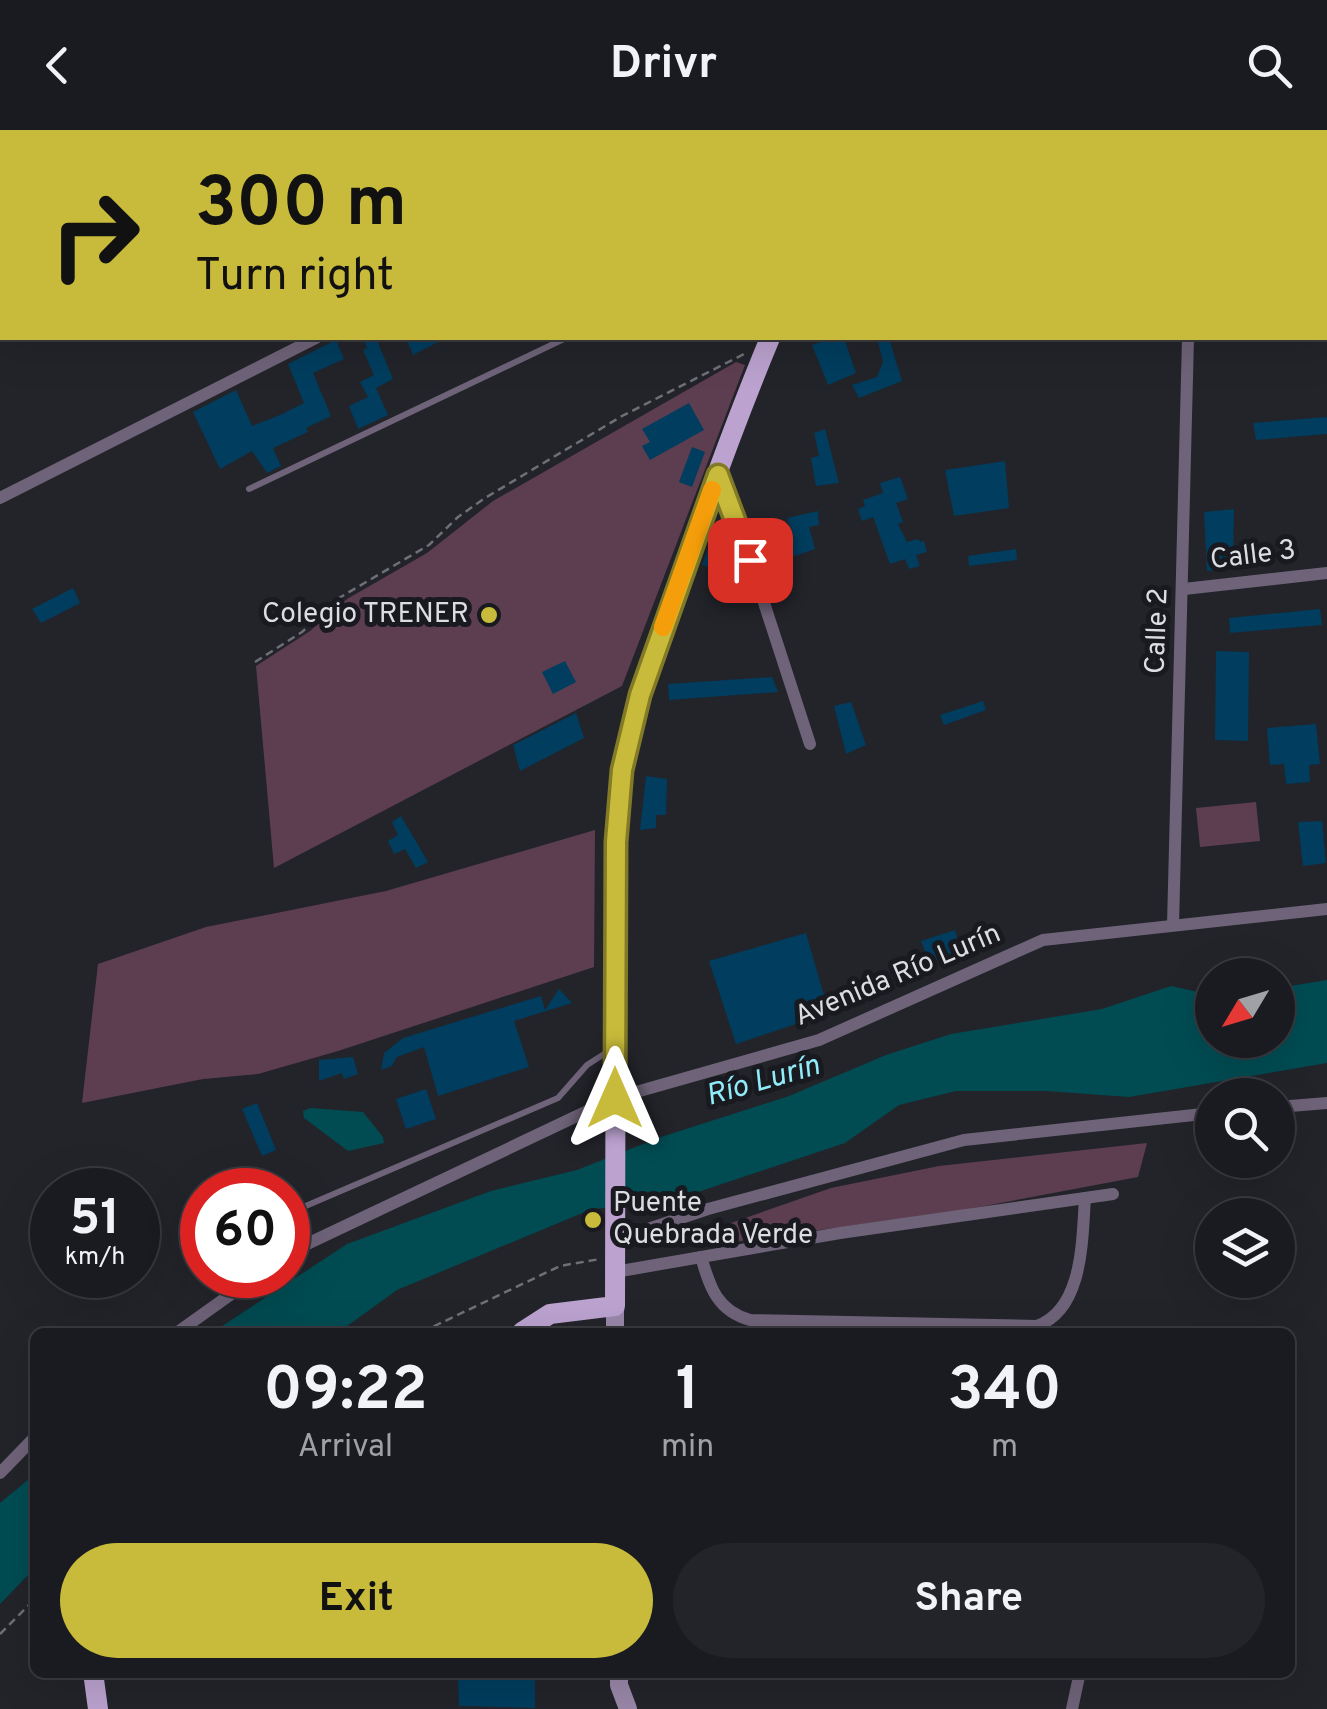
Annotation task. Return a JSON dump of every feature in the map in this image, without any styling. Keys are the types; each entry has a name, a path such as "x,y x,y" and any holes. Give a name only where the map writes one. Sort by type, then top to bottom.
{"main road":[{"path":"616,1328 616,842 622,770 640,695 768,342"},
{"path":"528,1328 550,1314 615,1306"},
{"path":"94,1678 98,1709"},
{"path":"619,1679 628,1709"}],"street":[{"path":"0,498 312,340"},
{"name":"Calle 2","path":"1174,925 1188,340"},
{"path":"718,475 738,523 810,744"},
{"name":"Calle 3","path":"1184,589 1327,573"},
{"name":"Avenida Río Lurín","path":"310,1243 615,1106 820,1040 1043,940 1327,909"},
{"path":"1295,1105 1327,1102"},
{"path":"615,1249 708,1210 964,1140 1195,1115"},
{"path":"615,1249 701,1257 1113,1194"},
{"path":"701,1257 716,1299 734,1315 750,1320 1037,1326 1054,1317 1071,1291 1080,1254 1085,1198"},
{"path":"184,1328 226,1298"},
{"path":"0,1473 30,1443"},
{"path":"1072,1709 1079,1678"},
{"path":"619,1679 620,1709"}],"lane":[{"path":"248,490 562,340"},
{"path":"310,1204 558,1098 587,1065 615,1049"}],"path":[{"path":"255,662 302,632 339,598 429,545 458,516 484,498 622,416 768,342"},
{"path":"430,1328 560,1266 615,1249"},
{"path":"0,1634 30,1604"}],"shaded area":[{"name":"Colegio TRENER","path":"736,362 745,365 622,686 274,868 256,666 310,631 347,599 427,553 493,501"},
{"path":"1256,802 1260,841 1200,847 1196,808"},
{"path":"595,830 594,967 258,1074 203,1079 82,1103 98,964 206,927 386,891"},
{"path":"1147,1143 1138,1177 963,1210 711,1245 708,1231 831,1188 939,1166"}],"water":[{"path":"1327,980 1327,1063 1240,1078 1195,1078 1195,1086 1129,1097 1046,1091 956,1091 899,1105 845,1143 665,1203 592,1209 397,1290 345,1328 219,1328 265,1298 310,1298 310,1268 347,1244 491,1191 577,1170 951,1034 1102,1009 1171,986 1195,991 1195,1058 1295,1058 1295,985"},
{"path":"310,1108 363,1112 384,1143 348,1151 304,1118 303,1111"},
{"path":"30,1478 30,1573 0,1604 0,1503"}],"building":[{"path":"336,340 344,359 313,373 331,416 273,448 281,466 267,473 252,451 220,469 193,412 236,390 252,426 304,403 288,364"},
{"path":"364,340 377,340 393,379 376,388 388,415 358,429 349,406 368,397 360,382 374,375 363,350 367,348"},
{"path":"407,340 442,340 413,355"},
{"path":"845,340 856,373 828,385 812,345"},
{"path":"878,340 890,340 902,381 859,398 852,385 877,377 883,362"},
{"path":"689,403 704,430 650,460 642,446 650,442 642,429"},
{"path":"1327,417 1327,434 1256,440 1253,423"},
{"path":"825,429 839,483 816,486 811,458 819,456 814,433"},
{"path":"692,447 705,452 692,487 679,482"},
{"path":"1005,461 1009,508 954,516 945,470"},
{"path":"900,477 908,499 896,503 903,522 898,524 907,542 924,541 927,552 916,555 920,566 909,569 905,559 890,564 873,517 862,521 858,509 865,506 863,500 883,493 880,483"},
{"path":"1234,509 1233,568 1207,571 1204,512"},
{"path":"818,511 819,525 809,527 815,549 772,564 764,543 792,532 787,518"},
{"path":"716,528 724,534 728,545 721,546 727,567 718,570 702,565"},
{"path":"1016,549 1017,560 969,566 968,556"},
{"path":"73,588 80,603 41,623 32,609"},
{"path":"1320,609 1322,625 1230,633 1229,618"},
{"path":"1216,651 1249,652 1248,741 1215,740"},
{"path":"565,661 576,682 553,694 542,672"},
{"path":"772,677 778,692 669,700 668,684"},
{"path":"983,701 986,710 944,725 940,715"},
{"path":"851,702 866,745 846,754 834,706"},
{"path":"576,713 584,738 520,771 513,745"},
{"path":"1316,724 1320,764 1309,765 1310,782 1286,784 1284,764 1270,765 1267,728"},
{"path":"646,776 667,779 666,815 656,815 656,828 640,830"},
{"path":"401,816 428,862 416,868 405,849 394,854 388,841 398,835 392,822"},
{"path":"1322,821 1326,863 1303,866 1298,822"},
{"path":"955,930 961,952 929,962 921,941"},
{"path":"806,933 829,1013 736,1044 709,961"},
{"path":"559,989 572,1003 514,1021 529,1067 438,1096 424,1047 397,1057 392,1066 381,1070 384,1053 403,1038 541,996 545,1010"},
{"path":"353,1057 358,1074 344,1079 342,1073 319,1081 319,1060"},
{"path":"426,1089 436,1119 406,1129 396,1099"},
{"path":"257,1103 276,1150 262,1156 242,1109"},
{"path":"535,1678 535,1708 459,1706 458,1679"}],"slow traffic":[{"path":"663,627 712,490"}],"place":[{"name":"Colegio TRENER","path":"489,615"},
{"name":"Puente Quebrada Verde","path":"593,1220"}],"route":[{"path":"615,1098 616,842 622,770 640,695 718,475 750,560"}],"water label":[{"name":"Río Lurín","path":"763,1082"}]}
